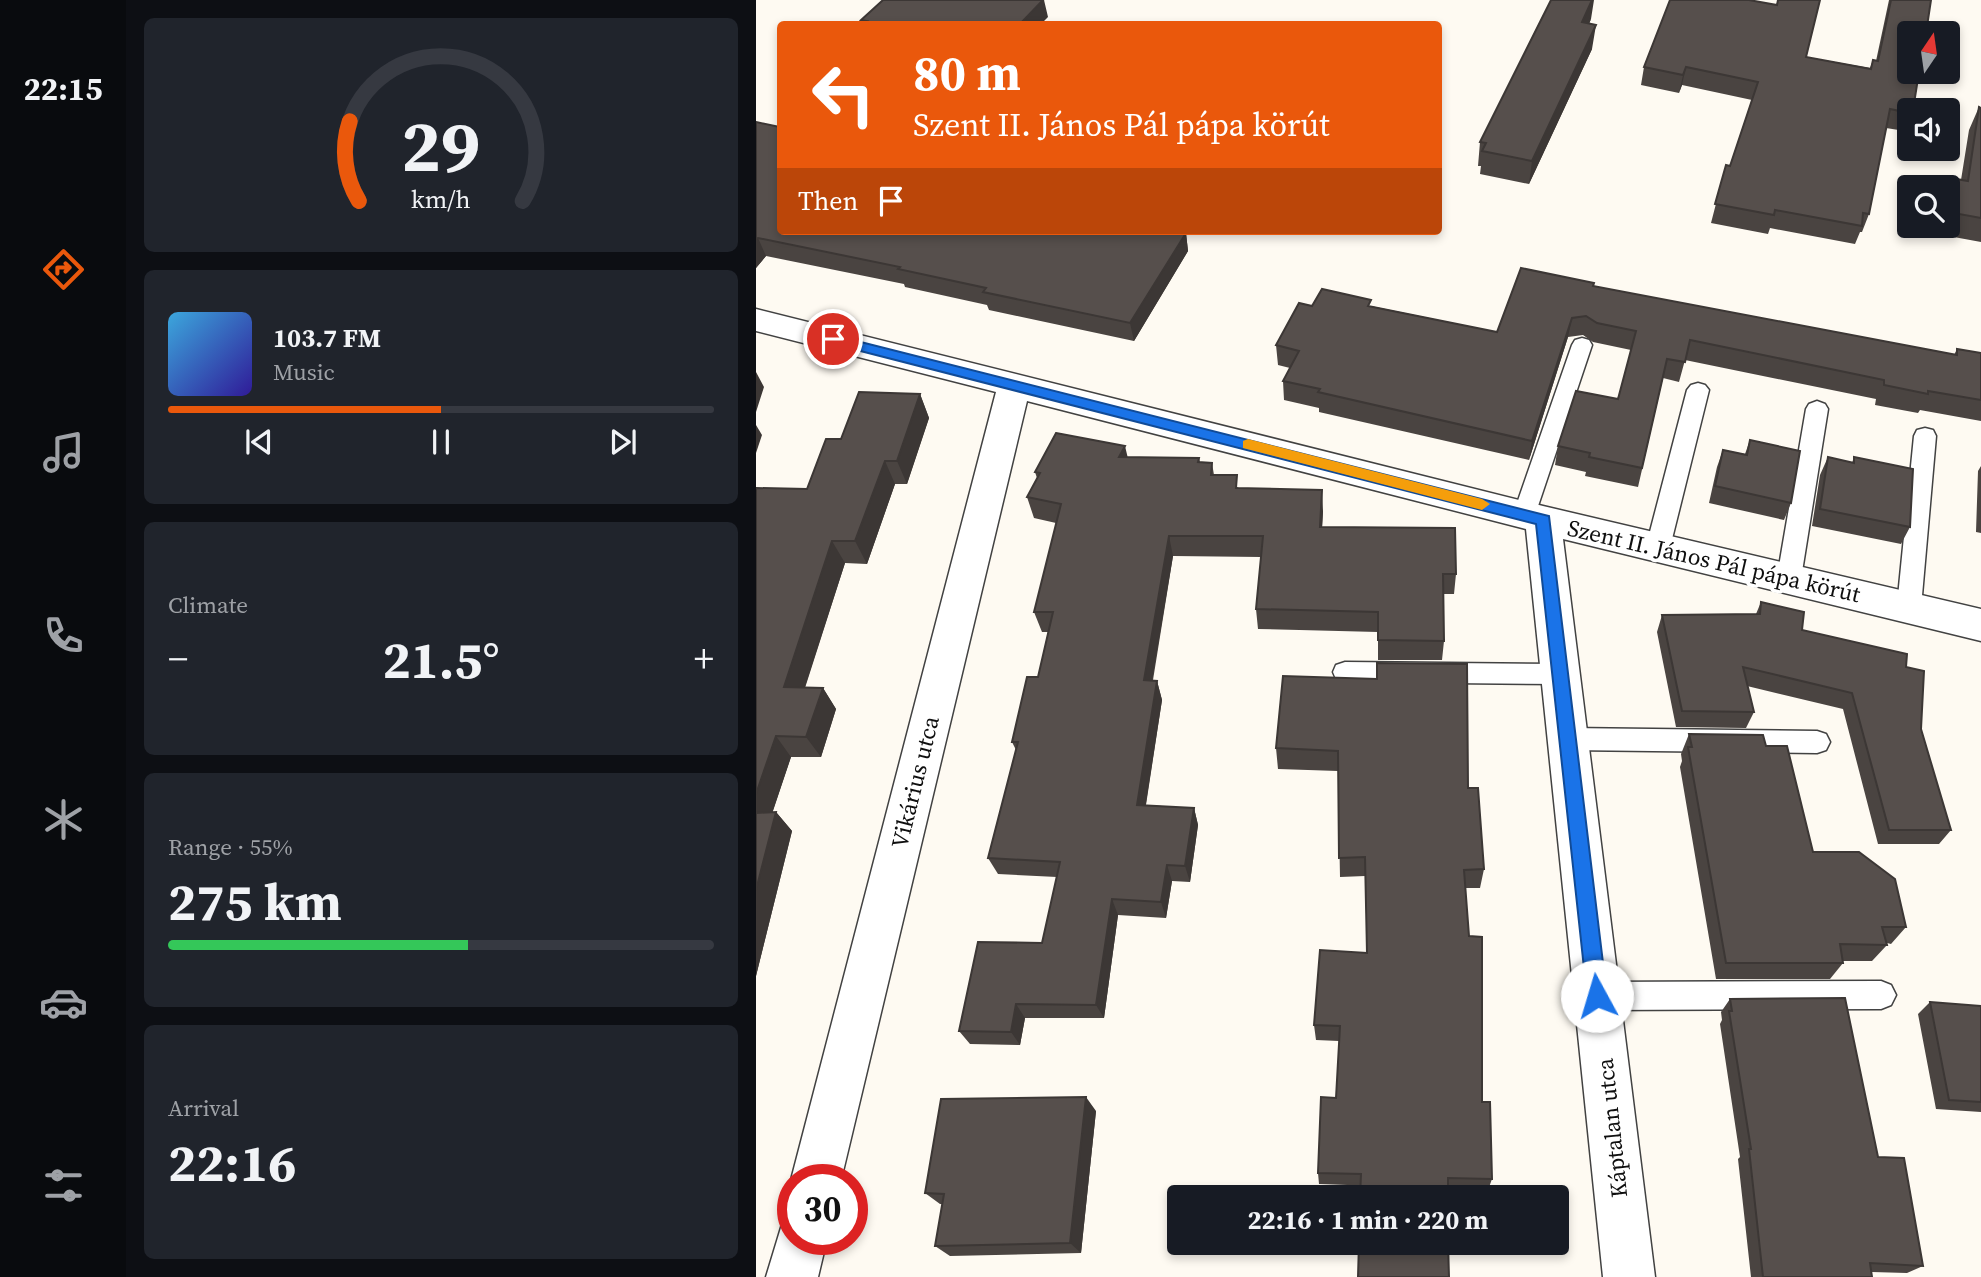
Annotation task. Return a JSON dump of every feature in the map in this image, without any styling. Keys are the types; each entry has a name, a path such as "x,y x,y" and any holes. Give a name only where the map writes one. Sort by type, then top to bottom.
{"street":[{"name":"Szent II. János Pál pápa körút","path":"756,320 1534,517 1981,625"},
{"name":"Vikárius utca","path":"820,1164 1014,385"},
{"name":"Káptalan utca","path":"1534,517 1561,674 1629,1277"},
{"path":"792,1277 797,1255"}],"lane":[{"path":"1534,517 1582,345"},
{"path":"1658,547 1698,390"},
{"path":"1788,578 1817,409"},
{"path":"1909,607 1925,436"},
{"path":"1345,672 1561,674"},
{"path":"1568,739 1817,742"},
{"path":"1597,996 1881,995"}],"building":[{"path":"883,0 1043,0 1023,21 861,20"},
{"path":"1551,0 1592,0 1582,22 1596,25 1532,161 1482,151 1486,143 1480,142"},
{"path":"1670,0 1749,0 1777,5 1778,0 1820,0 1806,57 1871,69 1873,60 1878,61 1891,0 1931,0 1928,21 1897,21 1897,84 1917,84 1915,98 1897,98 1897,110 1890,109 1869,214 1863,213 1862,226 1775,210 1774,215 1715,204 1726,165 1730,166 1758,82 1686,67 1683,75 1644,67"},
{"path":"1979,107 1981,218 1960,214 1960,180 1968,181"},
{"path":"756,122 777,126 777,235 1185,235 1130,323 983,292 986,288 898,269 900,267 756,239"},
{"path":"1521,268 1594,283 1593,286 1957,355 1957,349 1981,353 1981,400 1928,391 1928,394 1884,385 1884,380 1690,340 1685,362 1667,359 1642,468 1589,457 1590,453 1558,446 1576,391 1618,399 1636,331 1597,323 1586,316 1572,318 1532,441 1318,392 1320,389 1283,381 1299,351 1276,345 1299,303 1312,306 1322,289 1371,300 1368,306 1497,332"},
{"path":"859,392 920,394 897,461 885,461 855,541 832,541 784,687 823,688 806,737 776,736 756,794 756,488 807,489 826,439 841,439"},
{"path":"1056,433 1125,446 1119,457 1199,458 1198,462 1212,463 1211,475 1237,475 1236,488 1322,490 1320,527 1455,528 1456,574 1443,574 1444,641 1378,640 1378,612 1256,609 1263,536 1169,536 1144,680 1157,681 1137,805 1194,808 1185,866 1167,865 1161,902 1112,899 1096,1005 1016,1004 1011,1032 959,1031 978,942 1042,943 1060,862 988,858 1018,742 1012,742 1027,677 1038,677 1053,612 1034,612 1061,504 1027,497 1040,473 1035,472"},
{"path":"1750,440 1800,451 1791,503 1715,486 1723,450 1747,455"},
{"path":"1828,457 1854,463 1854,457 1913,469 1910,527 1820,509"},
{"path":"1761,602 1804,612 1802,630 1907,654 1906,667 1924,671 1921,729 1951,830 1889,830 1852,693 1743,667 1754,712 1682,711 1662,615 1760,614"},
{"path":"1377,663 1467,664 1468,788 1478,788 1484,869 1464,870 1469,936 1482,937 1482,1102 1490,1102 1492,1179 1448,1178 1448,1185 1361,1185 1361,1174 1318,1173 1321,1097 1336,1098 1340,1026 1314,1025 1320,950 1367,953 1365,857 1339,858 1338,751 1276,748 1283,676 1377,679"},
{"path":"1689,734 1763,735 1766,746 1787,746 1813,852 1859,852 1895,879 1906,927 1882,927 1887,945 1840,944 1843,963 1726,963 1688,747 1692,747"},
{"path":"776,812 756,890 756,813"},
{"path":"1845,998 1878,1157 1904,1158 1923,1266 1870,1263 1872,1277 1763,1277 1751,1149 1729,1011 1732,1011 1730,999"},
{"path":"1930,1002 1981,1006 1981,1102 1949,1100"},
{"path":"1086,1097 1070,1243 935,1246 944,1194 925,1193 941,1099"},
{"path":"1359,1255 1448,1255 1449,1277 1358,1277"}],"slow traffic":[{"path":"1248,444 1482,504"}],"route":[{"path":"833,339 1544,520 1597,996"}]}
